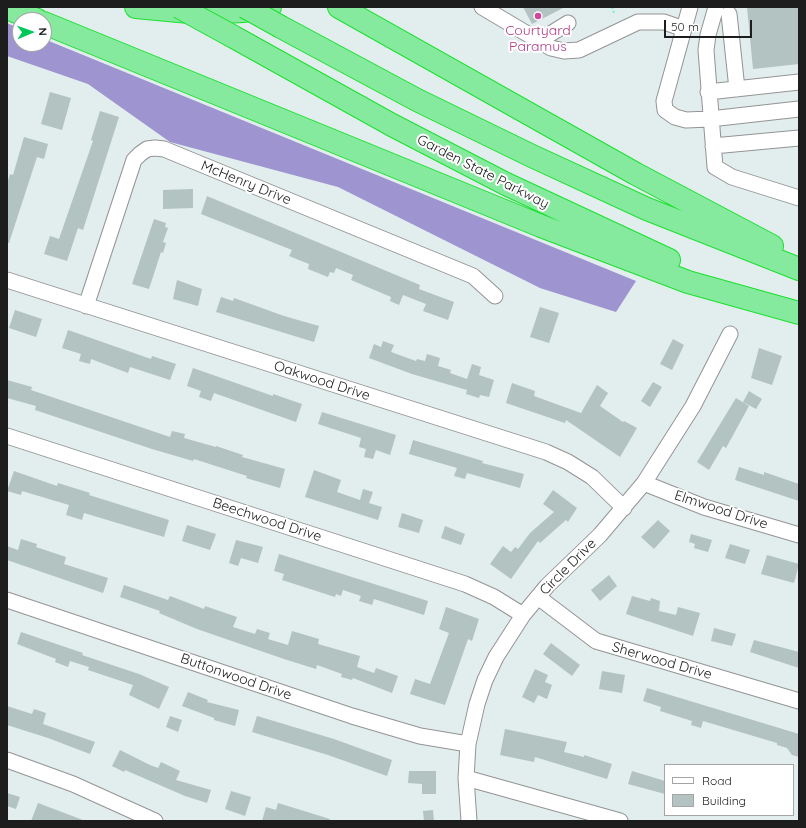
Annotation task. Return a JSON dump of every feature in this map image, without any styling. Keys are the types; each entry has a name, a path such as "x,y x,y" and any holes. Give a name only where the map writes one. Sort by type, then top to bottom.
{"highway":[{"path":"136,7 200,13 244,11 270,7"},
{"name":"Garden State Parkway","path":"179,7 392,125 506,184 681,265 799,313"},
{"path":"245,7 424,104 538,159 647,209 799,269"},
{"path":"7,8 17,12"},
{"path":"342,9 670,193 799,259"},
{"path":"52,26 534,223 688,282 799,313"}],"street":[{"path":"482,7 551,48 564,51 579,50 638,22 664,22 684,29"},
{"path":"690,7 664,101 665,110 675,117 686,120 799,110"},
{"path":"716,7 708,35 706,50 710,119 715,167 721,172 799,198"},
{"path":"730,14 737,89"},
{"path":"539,41 568,23"},
{"path":"708,92 799,82"},
{"path":"713,146 799,138"},
{"name":"McHenry Drive","path":"86,306 134,160 140,154 155,148 164,149 473,276 495,296"},
{"name":"Oakwood Drive","path":"7,280 546,452 568,462 592,477 624,508"},
{"name":"Circle Drive","path":"469,821 466,778 468,744 477,704 485,680 496,657 523,615 538,597 600,535 624,508 644,482 693,406 730,334"},
{"name":"Beechwood Drive","path":"7,436 465,584 494,597 523,615"},
{"name":"Elmwood Drive","path":"644,482 704,507 799,535"},
{"name":"Sherwood Drive","path":"538,597 596,641 799,701"},
{"name":"Buttonwood Drive","path":"7,600 352,716 420,736 468,744"},
{"path":"7,760 73,784 155,821"},
{"path":"466,778 620,821"}],"path":[{"path":"612,7 614,13"}],"shaded area":[{"path":"7,23 12,25 12,52 52,52 52,42 636,281 616,312 540,288 338,187 170,142 88,84 7,56"}],"building":[{"name":"Courtyard Paramus","path":"523,7 565,7 532,24"},
{"path":"747,7 799,7 799,64 753,69"},
{"path":"50,92 71,98 62,130 41,124"},
{"path":"100,111 119,117 83,230 78,228 67,261 44,254 50,236 59,239 93,141 91,140"},
{"path":"24,137 48,144 44,159 37,157 9,243 7,243 7,184 10,174 13,175"},
{"path":"193,189 193,208 163,209 163,190"},
{"path":"207,196 420,285 419,289 454,302 448,320 423,311 426,304 403,295 399,305 390,301 391,297 351,280 353,275 336,268 334,273 330,272 328,277 308,269 309,264 289,256 292,250 201,214"},
{"path":"154,219 166,223 165,227 168,228 163,242 166,243 163,253 161,252 149,289 132,284"},
{"path":"177,280 202,289 198,306 173,299"},
{"path":"221,297 233,301 234,298 284,316 319,326 314,342 216,312"},
{"path":"540,307 559,313 549,343 530,337"},
{"path":"15,310 42,319 36,337 9,328"},
{"path":"68,330 151,359 152,356 176,364 170,380 130,367 128,373 91,359 90,364 79,361 81,354 62,348"},
{"path":"673,339 684,345 672,370 660,364"},
{"path":"383,341 394,345 391,352 416,361 417,359 425,361 427,354 440,358 438,366 451,370 450,373 467,379 472,364 481,367 479,375 494,380 489,397 480,395 479,398 466,394 467,390 412,374 369,358 374,344 381,347"},
{"path":"759,348 782,356 772,385 751,378"},
{"path":"193,368 273,396 273,394 302,404 296,422 214,393 211,401 199,397 201,391 187,386"},
{"path":"7,380 32,387 31,390 170,437 172,431 185,434 184,438 216,446 243,455 242,457 285,469 280,488 246,478 247,476 194,459 193,461 152,449 35,410 36,406 7,398"},
{"path":"653,382 662,387 650,407 641,401"},
{"path":"512,383 535,391 534,396 581,413 597,385 608,393 600,406 623,422 624,421 637,428 620,457 566,420 565,423 506,403"},
{"path":"749,391 762,399 756,409 743,402"},
{"path":"736,398 749,406 726,448 723,446 709,470 697,462"},
{"path":"322,412 396,435 390,455 376,450 373,459 364,457 366,449 359,447 361,438 318,424"},
{"path":"413,440 483,461 482,463 524,474 520,488 467,473 465,479 454,476 457,468 409,454"},
{"path":"739,467 764,475 764,472 799,484 799,501 735,480"},
{"path":"314,470 341,480 337,492 360,500 363,489 373,492 369,503 382,507 378,520 305,497"},
{"path":"14,471 57,486 58,483 90,493 89,495 169,520 164,537 84,513 82,520 66,515 69,505 22,491 21,495 7,491"},
{"path":"553,490 577,508 568,522 566,520 540,543 538,541 511,579 490,564 503,546 511,552 515,547 518,549 530,533 554,512 543,504"},
{"path":"402,513 423,520 419,533 398,527"},
{"path":"658,520 670,531 654,549 641,537"},
{"path":"187,525 216,534 210,550 182,541"},
{"path":"445,526 465,534 461,545 441,538"},
{"path":"691,534 712,540 708,552 694,548 695,544 689,542"},
{"path":"21,539 37,544 36,547 66,557 64,564 108,578 103,593 7,560 7,546 18,550"},
{"path":"236,540 263,547 258,563 241,558 238,566 229,563"},
{"path":"730,544 750,550 745,564 725,558"},
{"path":"279,554 428,601 424,615 374,599 372,605 359,601 361,596 343,590 341,596 336,594 335,597 282,580 284,574 274,571"},
{"path":"767,555 799,564 794,583 761,574"},
{"path":"609,575 617,586 600,601 591,590"},
{"path":"124,585 168,600 170,596 204,609 205,606 237,617 233,627 255,634 257,629 270,633 268,639 288,645 292,631 319,639 318,644 360,656 357,667 374,673 376,668 398,676 392,693 353,678 352,680 341,677 342,674 317,665 316,669 197,629 159,613 160,611 120,597"},
{"path":"632,596 650,601 651,598 660,601 659,611 676,615 678,607 700,613 693,636 626,614"},
{"path":"446,607 479,619 472,641 468,639 445,705 410,694 415,679 430,684 449,633 439,629"},
{"path":"714,628 736,634 732,646 711,641"},
{"path":"21,632 83,653 82,655 139,674 169,687 159,709 129,695 133,685 88,670 89,667 70,661 68,667 55,662 56,659 17,644"},
{"path":"754,640 799,652 799,668 750,652"},
{"path":"551,643 580,665 572,676 543,654"},
{"path":"535,669 548,675 545,682 552,685 547,699 538,695 534,703 522,697"},
{"path":"602,671 625,675 622,693 599,689"},
{"path":"647,688 799,734 799,757 792,755 787,748 777,745 777,743 703,721 701,728 691,725 692,721 660,711 661,707 643,701"},
{"path":"188,692 208,700 207,702 239,710 235,726 214,720 214,718 182,706"},
{"path":"7,706 32,714 34,709 46,713 43,724 95,742 90,754 48,738 7,725"},
{"path":"170,716 182,720 178,732 166,727"},
{"path":"257,716 334,739 392,760 387,776 328,755 252,732"},
{"path":"505,729 567,742 564,752 584,757 584,755 612,764 607,779 535,757 534,762 500,755"},
{"path":"120,750 158,768 161,762 180,771 176,780 211,790 207,803 185,796 125,770 124,772 112,766"},
{"path":"409,771 436,771 436,794 422,794 422,784 408,783"},
{"path":"632,771 664,781 664,794 628,784"},
{"path":"231,791 251,797 245,816 225,809"},
{"path":"7,793 20,797 16,809 7,806"},
{"path":"38,803 83,820 83,821 31,821"},
{"path":"278,803 330,819 329,821 262,821 266,807 276,810"},
{"path":"433,810 434,821 424,821 423,811"}],"place":[{"name":"Courtyard Paramus","path":"538,16"}]}
